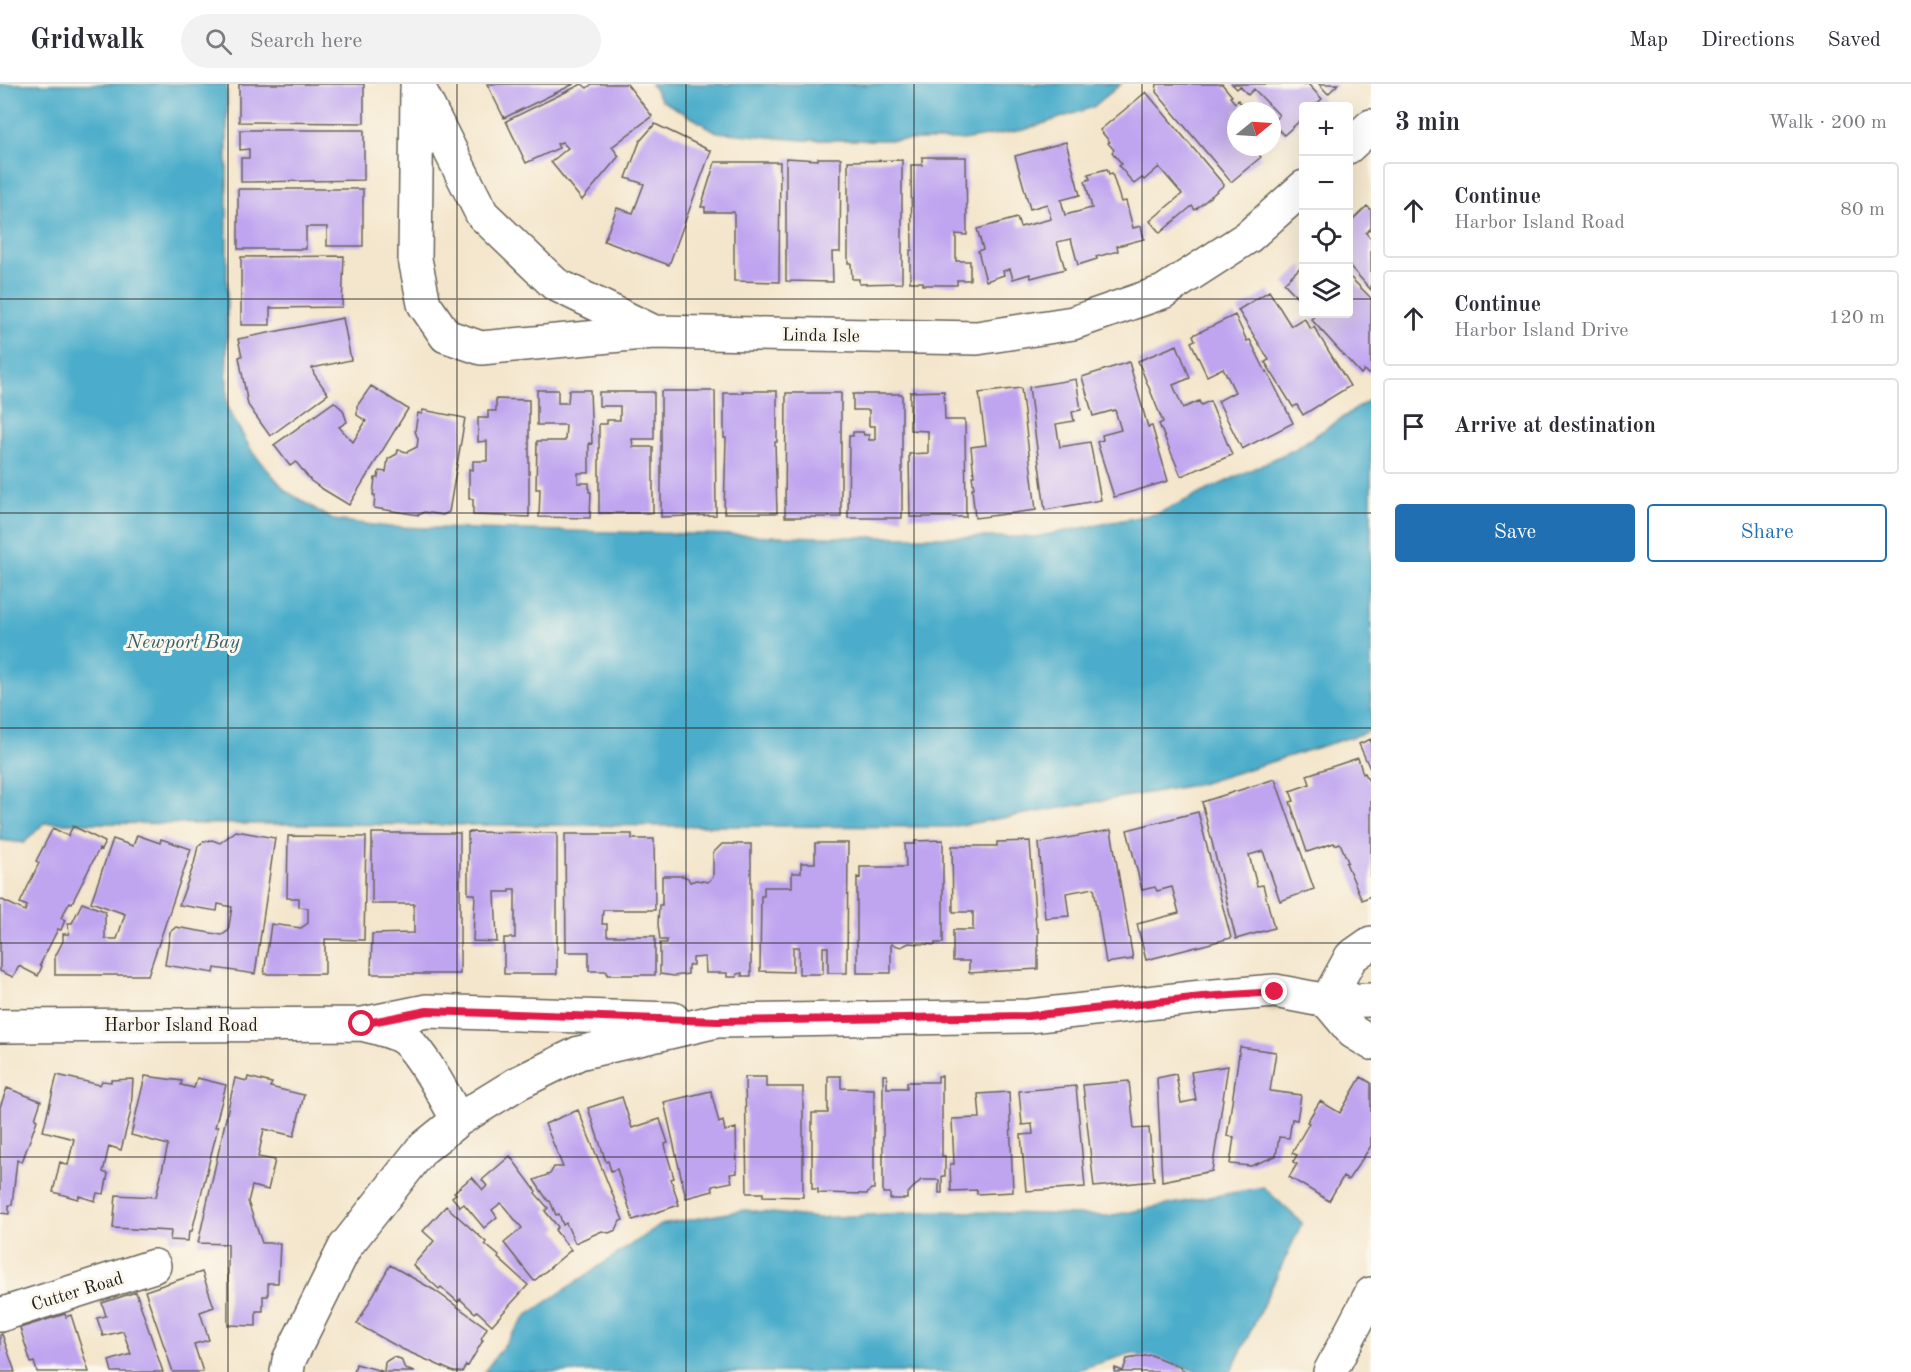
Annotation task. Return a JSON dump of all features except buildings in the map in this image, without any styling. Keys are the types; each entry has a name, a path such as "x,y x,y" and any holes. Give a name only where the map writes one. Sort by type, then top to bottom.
{"street":[{"name":"Linda Isle","path":"417,84 482,214 555,284 654,332 977,338 1073,323 1163,292 1248,237 1299,191"},
{"path":"417,84 415,259 424,304 446,336 481,348 654,332"},
{"path":"1353,142 1371,126"},
{"path":"1327,1001 1351,957 1371,943"},
{"path":"287,1372 289,1360 345,1247 422,1149 458,1120 518,1083 579,1053 717,1021 1029,1016 1202,997 1275,992 1327,1001 1371,1000"},
{"path":"1327,1001 1353,1032 1371,1043"},
{"name":"Harbor Island Road","path":"0,1026 362,1024 427,1011 717,1021"},
{"name":"Harbor Island Road","path":"362,1024 385,1030 405,1040 458,1120"},
{"name":"Cutter Road","path":"0,1315 154,1266"},
{"path":"1330,1372 1371,1294"}],"water":[{"name":"Newport Bay","path":"0,84 227,84 227,407 253,453 286,491 333,520 389,527 824,537 1035,537 1159,513 1295,449 1371,399 1371,731 1200,784 950,827 44,823 24,843 0,840"},
{"path":"651,84 1121,84 1093,107 1024,130 962,140 802,140 717,132 661,100"},
{"path":"1263,1187 1302,1223 1231,1372 1200,1372 1132,1353 1076,1372 484,1372 526,1316 660,1225 745,1210 818,1218 937,1211 1108,1216"}],"route":[{"path":"362,1024 427,1011 717,1021 1029,1016 1102,1010 1202,997 1275,992"}]}
